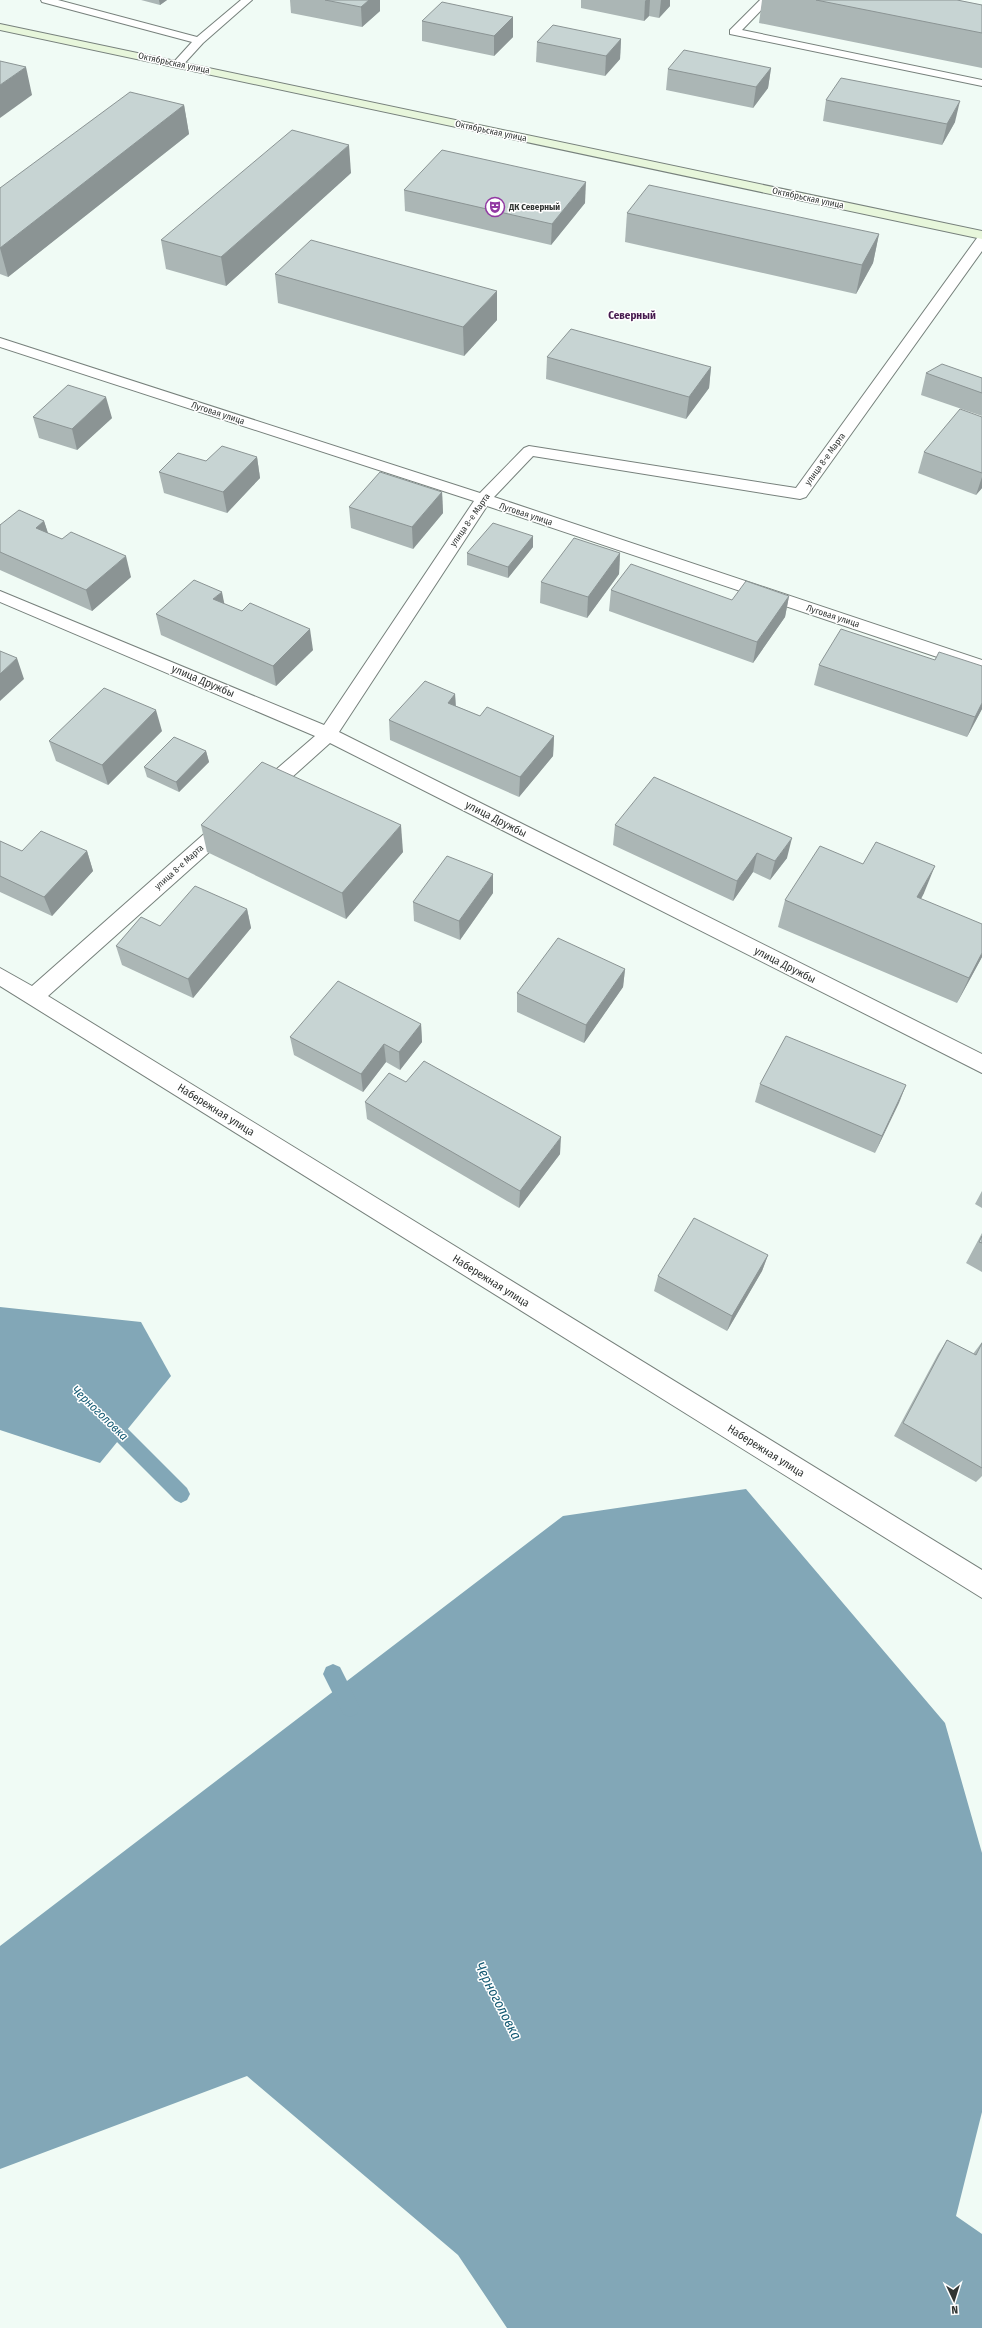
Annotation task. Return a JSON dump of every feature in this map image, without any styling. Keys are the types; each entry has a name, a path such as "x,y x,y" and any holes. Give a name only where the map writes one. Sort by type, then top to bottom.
{"street":[{"name":"Октябрьская улица","path":"0,27 982,235"},
{"name":"улица 8-е Марта","path":"33,997 328,734 483,499 529,451 800,494 982,241"},
{"name":"Луговая улица","path":"0,342 483,499 982,666"},
{"name":"улица Дружбы","path":"0,596 328,734 982,1064"},
{"name":"Набережная улица","path":"0,976 982,1585"}],"lane":[{"path":"46,0 199,41"},
{"path":"178,64 199,41 248,0"},
{"path":"766,0 734,32 982,83"}],"water":[{"path":"0,1307 141,1322 171,1376 100,1463 0,1430"},
{"path":"746,1489 945,1723 982,1853 982,2112 956,2216 982,2234 982,2328 507,2328 458,2255 247,2076 0,2169 0,1946 563,1516"}],"building":[{"path":"325,0 369,0 361,7"},
{"path":"816,0 957,0 982,5 982,33"},
{"path":"442,2 513,17 494,36 422,21"},
{"path":"553,25 621,39 606,56 537,42"},
{"path":"684,50 771,68 756,87 668,69"},
{"path":"0,61 26,67 0,85"},
{"path":"841,78 960,101 947,124 826,100"},
{"path":"130,92 184,105 0,248 0,188"},
{"path":"292,130 349,145 221,257 161,240"},
{"path":"442,150 586,182 552,224 404,190"},
{"path":"649,185 879,234 862,265 627,213"},
{"path":"311,240 497,291 463,327 275,274"},
{"path":"571,329 711,367 689,397 547,357"},
{"path":"942,364 982,378 982,393 926,373"},
{"path":"68,385 106,397 72,429 33,417"},
{"path":"960,409 982,417 982,473 924,452"},
{"path":"222,446 257,457 223,492 159,472 178,453 206,461"},
{"path":"380,472 442,492 412,527 349,507"},
{"path":"19,510 44,521 36,528 62,539 71,532 126,556 86,590 0,552 0,525"},
{"path":"493,523 533,536 508,567 467,553"},
{"path":"574,538 620,553 588,597 541,582"},
{"path":"631,564 732,600 746,581 789,596 757,642 611,590"},
{"path":"194,580 222,592 213,599 242,611 250,603 310,629 273,666 156,614"},
{"path":"841,629 935,660 939,652 982,666 982,703 975,717 819,665"},
{"path":"0,651 17,658 0,674"},
{"path":"425,681 455,694 448,703 480,716 487,707 554,736 520,777 389,720"},
{"path":"104,688 156,710 102,765 49,741"},
{"path":"174,737 206,751 176,782 144,767"},
{"path":"262,762 401,825 342,893 201,825"},
{"path":"654,777 792,838 775,861 757,853 737,881 615,825"},
{"path":"41,831 87,851 44,897 0,876 0,841 22,851"},
{"path":"876,842 935,866 917,897 982,924 982,953 969,978 785,900 820,846 863,864"},
{"path":"447,856 493,874 459,921 413,902"},
{"path":"195,886 247,909 188,979 116,946 141,917 160,926"},
{"path":"558,938 625,969 586,1025 517,993"},
{"path":"338,981 421,1024 399,1052 384,1044 361,1074 290,1037"},
{"path":"786,1036 906,1085 882,1136 760,1084"},
{"path":"424,1061 561,1137 520,1191 365,1102 389,1073 406,1082"},
{"path":"694,1218 768,1255 732,1316 658,1276"},
{"path":"982,1236 982,1243 979,1242"},
{"path":"947,1340 976,1355 982,1343 982,1468 903,1423"}],"waterway":[{"name":"Черноголовка","path":"107,1420 181,1494"},
{"name":"Черноголовка","path":"333,1674 350,1707"}],"place":[{"name":"ДК Северный","path":"495,207"}],"district":[{"name":"Северный","path":"632,315"}]}
